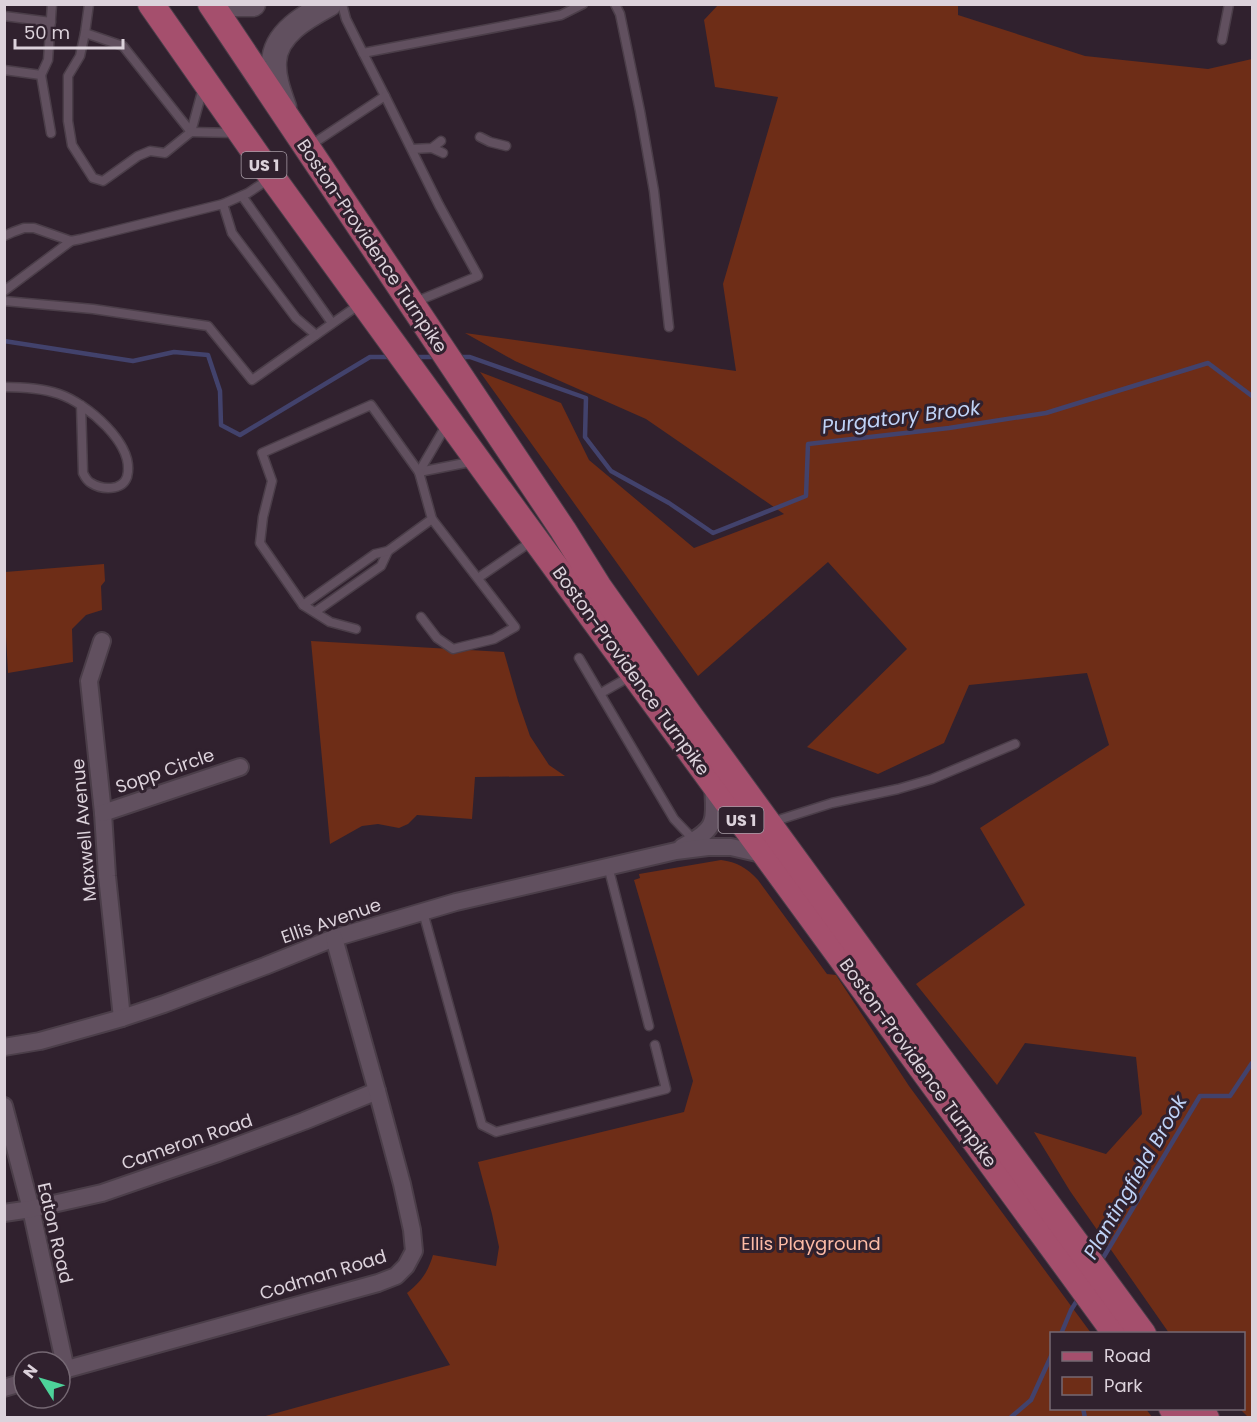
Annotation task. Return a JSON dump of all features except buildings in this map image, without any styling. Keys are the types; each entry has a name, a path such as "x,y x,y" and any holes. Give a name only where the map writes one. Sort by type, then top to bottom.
{"main road":[{"name":"Boston-Providence Turnpike","path":"151,4 272,177 766,855 1098,1290 1141,1332"},
{"name":"Boston-Providence Turnpike","path":"211,4 563,530 598,586 930,1045 1079,1264"},
{"path":"218,4 253,4"},
{"path":"288,121 275,73 276,49 298,23 329,4"},
{"name":"Boston-Providence Turnpike","path":"1098,1290 1115,1332"}],"street":[{"name":"Maxwell Avenue","path":"102,641 88,681 104,813 122,1018"},
{"name":"Sopp Circle","path":"104,813 240,766"},
{"name":"Ellis Avenue","path":"676,851 702,835 712,823 714,804 712,781"},
{"name":"Ellis Avenue","path":"4,1047 40,1041 122,1018 186,996 334,938 456,902 676,851 731,847 766,855"},
{"name":"Codman Road","path":"72,1368 378,1283 396,1276 406,1266 414,1251 402,1184 334,938"},
{"name":"Cameron Road","path":"4,1213 102,1193 218,1154 377,1091"},
{"name":"Eaton Road","path":"4,1106 31,1209 59,1350"}],"lane":[{"path":"51,133 41,75 48,60 52,4"},
{"path":"89,4 80,56 68,76 68,121 72,145 93,178 103,181 138,156 150,151 165,153 191,132 205,82"},
{"path":"342,4 349,25 439,205 478,276 411,304"},
{"path":"363,53 561,15 583,4"},
{"path":"615,4 620,14 653,185 669,327"},
{"path":"1222,40 1228,4"},
{"path":"4,16 51,22"},
{"path":"85,33 123,46 191,132 242,134"},
{"path":"4,70 41,75"},
{"path":"306,148 386,96"},
{"path":"480,137 506,146"},
{"path":"432,148 441,141"},
{"path":"481,149 490,142"},
{"path":"412,150 432,148 443,153"},
{"path":"4,291 71,241 223,204 242,196 272,177"},
{"path":"242,196 332,323"},
{"path":"223,204 232,233 296,318 316,335"},
{"path":"4,236 24,228 34,228 71,241"},
{"path":"4,301 93,309 208,326 252,380 363,302"},
{"path":"4,387 33,387 61,394 81,405 105,426 122,445 126,456 128,469 124,483 118,487 104,488 92,484 83,473 81,405"},
{"path":"356,629 330,622 303,605 260,543 263,517 272,481 262,453 371,405 419,472 432,519 515,627 494,639 453,649 437,638 420,617"},
{"path":"419,472 449,421"},
{"path":"419,472 478,461"},
{"path":"303,605 375,554 388,551 432,519"},
{"path":"478,578 535,539"},
{"path":"315,612 381,566 388,551"},
{"path":"579,658 674,819 694,840"},
{"path":"601,693 634,674"},
{"path":"769,823 832,803 932,779 1015,744"},
{"path":"608,867 650,1026"},
{"path":"423,912 482,1125 496,1132 666,1089 655,1045"}],"green space":[{"path":"718,5 958,5 958,15 1085,56 1208,69 1252,59 1252,1417 1248,1417 1241,1410 1245,1410 1245,1332 1168,1332 1070,1191 1034,1132 1106,1154 1142,1114 1136,1057 1025,1043 997,1085 916,984 1025,905 980,828 1109,745 1087,673 969,685 944,743 878,774 807,747 907,649 828,562 698,676 480,372 561,403 589,460 694,548 784,514 646,419 515,361 465,333 736,371 723,284 778,97 715,87 704,20"},
{"path":"104,564 105,581 101,586 102,610 86,615 72,629 73,662 8,673 5,572"},
{"path":"311,641 504,652 530,736 549,765 565,776 475,777 472,819 417,815 408,824 399,828 378,824 362,826 330,844"},
{"name":"Ellis Playground","path":"721,860 737,864 758,880 827,974 836,975 909,1086 1090,1332 1050,1332 1050,1410 1147,1410 1152,1417 262,1417 450,1365 407,1293 423,1276 433,1255 496,1266 499,1247 478,1162 684,1112 693,1081 634,880 640,878 639,874"}],"waterway":[{"name":"Purgatory Brook","path":"4,341 133,361 174,352 208,355 220,391 221,425 240,435 370,357 392,357"},
{"name":"Purgatory Brook","path":"413,357 437,357"},
{"name":"Purgatory Brook","path":"458,357 470,357 586,398 585,437 611,471 669,503 713,533 806,496 808,444 949,428 1046,413 1208,363 1252,396"},
{"name":"Plantingfield Brook","path":"1100,1263 1200,1096 1230,1096 1252,1063"},
{"name":"Plantingfield Brook","path":"1062,1332 1078,1299"},
{"name":"Plantingfield Brook","path":"1010,1418 1031,1400 1050,1358"},
{"path":"1083,1410 1085,1418"}]}
